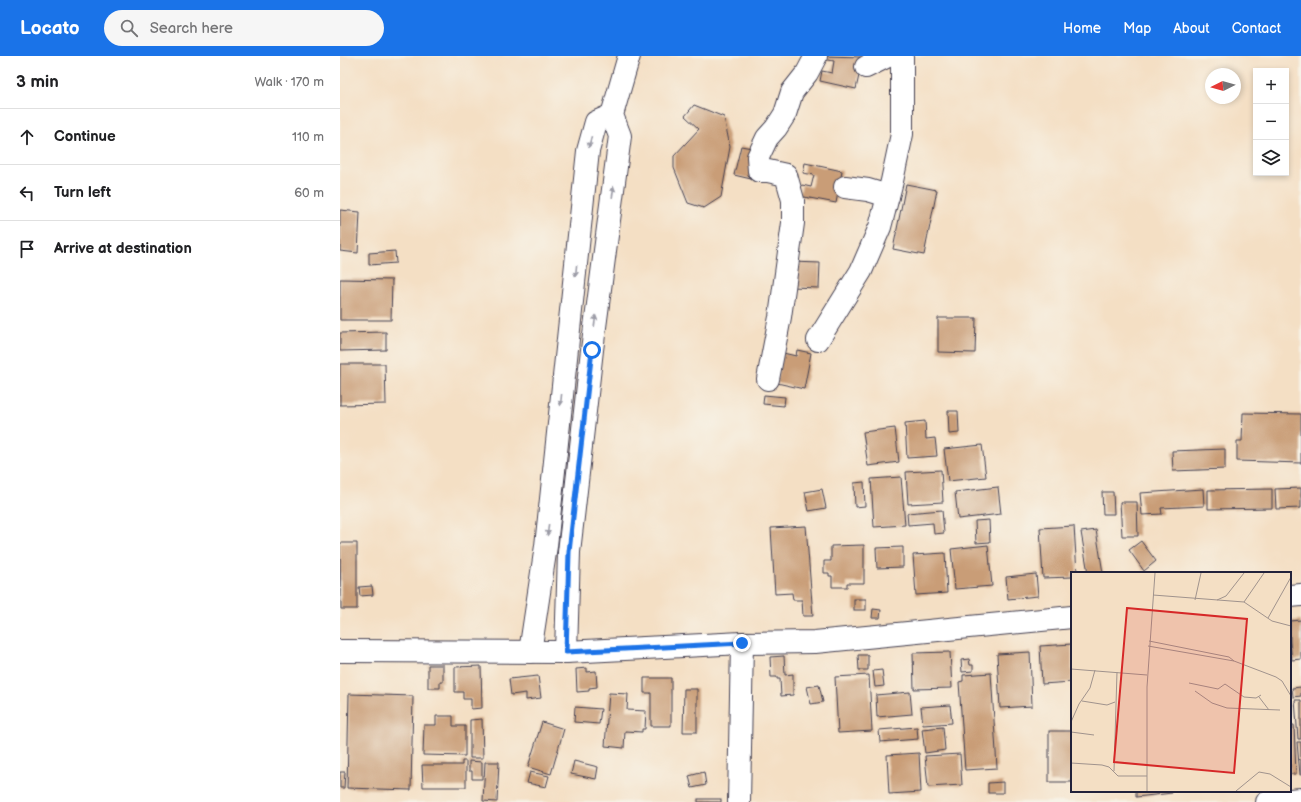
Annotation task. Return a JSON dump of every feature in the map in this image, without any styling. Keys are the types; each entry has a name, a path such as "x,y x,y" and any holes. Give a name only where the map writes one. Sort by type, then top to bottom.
{"street":[{"path":"566,652 569,552 592,350 620,136 612,115 629,56"},
{"path":"768,379 780,317 793,223 792,200 786,175 768,171 759,172 758,157 767,138 785,114 792,92 807,73 816,56"},
{"path":"866,66 888,56"},
{"path":"818,340 861,271 880,227 902,134 902,56"},
{"path":"530,652 546,546 588,151 596,122 612,115"},
{"path":"845,187 868,190 888,196"},
{"path":"1291,596 1301,595"},
{"path":"340,651 566,652 742,643 815,642 1071,617"},
{"path":"739,802 742,643"},
{"path":"1267,802 1301,799"}],"building":[{"path":"824,56 863,57 856,89 820,81 822,71 832,73 834,61 823,59"},
{"path":"694,105 724,117 730,147 721,197 704,208 688,203 674,168 674,156 699,129 685,116"},
{"path":"741,146 757,149 751,179 734,175"},
{"path":"805,163 842,171 836,203 799,196 802,185 811,187 814,175 803,173"},
{"path":"906,184 937,190 924,255 893,249"},
{"path":"340,210 360,212 358,253 340,251"},
{"path":"395,251 396,263 369,265 369,253"},
{"path":"792,262 820,263 819,288 791,287"},
{"path":"340,279 392,280 391,320 340,320"},
{"path":"938,318 976,318 975,353 938,352"},
{"path":"386,332 386,350 340,351 340,333"},
{"path":"797,350 811,353 804,389 777,383 783,353 796,356"},
{"path":"340,364 385,364 386,404 340,405"},
{"path":"764,395 785,397 784,406 763,404"},
{"path":"948,411 958,411 959,433 949,434"},
{"path":"1243,413 1301,414 1301,463 1237,461 1237,441 1242,441"},
{"path":"925,421 926,439 935,438 937,456 907,458 905,423"},
{"path":"895,428 899,462 868,466 863,432"},
{"path":"982,445 986,477 948,481 944,449"},
{"path":"1225,449 1225,469 1173,471 1172,451"},
{"path":"941,470 943,502 908,504 906,472"},
{"path":"901,477 905,525 874,527 871,479"},
{"path":"864,482 865,506 855,507 854,483"},
{"path":"998,487 1001,514 958,519 955,492"},
{"path":"1301,488 1301,508 1276,509 1275,489"},
{"path":"822,489 826,508 809,511 805,492"},
{"path":"1203,489 1204,506 1161,508 1162,514 1142,515 1140,493"},
{"path":"1272,489 1272,508 1208,509 1208,490"},
{"path":"1102,492 1113,492 1114,514 1103,514"},
{"path":"1120,502 1137,502 1138,536 1122,536"},
{"path":"942,510 944,533 934,534 933,523 908,525 907,513"},
{"path":"989,520 990,542 976,543 975,521"},
{"path":"806,526 813,616 803,616 802,600 793,600 792,593 775,594 771,528"},
{"path":"1074,526 1077,572 1071,572 1071,577 1043,578 1040,528"},
{"path":"1096,530 1103,572 1088,572 1081,532"},
{"path":"1141,541 1156,561 1144,571 1129,550"},
{"path":"340,543 357,543 357,609 341,609"},
{"path":"864,545 864,583 847,583 847,587 832,587 832,576 829,576 829,573 824,573 824,561 831,561 831,546"},
{"path":"988,545 992,586 955,589 951,549"},
{"path":"903,547 903,567 877,568 876,548"},
{"path":"945,553 947,593 916,595 913,555"},
{"path":"1036,574 1038,596 1008,599 1006,577"},
{"path":"372,586 373,595 360,596 359,587"},
{"path":"854,599 866,599 866,610 854,610"},
{"path":"873,609 881,610 880,618 872,618"},
{"path":"1301,620 1301,659 1292,660 1291,621"},
{"path":"1071,644 1071,682 1042,684 1040,646"},
{"path":"950,652 952,688 914,689 913,653"},
{"path":"1030,652 1032,706 1000,708 997,654"},
{"path":"858,655 868,655 868,670 859,670"},
{"path":"784,656 785,675 793,674 793,695 781,696 780,679 777,679 777,677 771,677 770,657"},
{"path":"969,659 970,665 973,665 973,671 962,672 961,660"},
{"path":"428,665 443,665 443,682 440,682 440,688 428,688"},
{"path":"481,666 482,708 471,709 471,699 463,699 463,692 455,692 455,667"},
{"path":"587,668 587,672 596,671 597,687 589,688 589,691 577,692 576,669"},
{"path":"882,670 884,686 875,687 873,671"},
{"path":"991,673 997,768 965,770 959,682 963,681 963,675"},
{"path":"869,675 872,731 838,733 835,677"},
{"path":"538,676 541,698 526,700 526,693 511,695 509,679"},
{"path":"644,678 671,678 671,726 651,726 651,693 644,693"},
{"path":"819,685 823,702 811,704 807,687"},
{"path":"1301,687 1301,696 1293,697 1292,688"},
{"path":"684,689 697,689 697,732 683,732"},
{"path":"910,692 912,714 877,717 876,695"},
{"path":"609,693 628,694 627,710 646,711 645,729 642,729 642,732 625,731 624,748 605,746"},
{"path":"349,694 413,696 411,790 347,788"},
{"path":"1295,700 1301,700 1301,739 1298,739"},
{"path":"950,705 952,723 923,725 921,707"},
{"path":"575,707 601,709 599,724 574,722"},
{"path":"436,716 453,716 453,726 465,726 465,756 423,755 424,725 436,725"},
{"path":"482,719 483,758 470,758 470,720"},
{"path":"542,722 564,729 551,774 528,767"},
{"path":"1291,725 1294,725 1296,774 1291,774"},
{"path":"917,727 918,739 880,742 879,730"},
{"path":"943,727 945,750 925,753 922,729"},
{"path":"1049,731 1071,731 1071,782 1049,782"},
{"path":"1297,742 1301,742 1301,775 1300,775"},
{"path":"919,753 921,792 889,794 887,755"},
{"path":"960,754 962,785 928,787 925,756"},
{"path":"462,761 466,761 466,787 423,787 422,765 462,765"},
{"path":"469,761 482,762 482,779 472,779 472,771 469,771"},
{"path":"574,761 598,767 596,779 571,774"},
{"path":"485,762 499,762 497,802 483,801"},
{"path":"340,772 345,772 344,788 340,788"},
{"path":"530,772 549,776 546,787 527,783"},
{"path":"704,772 706,785 692,788 689,776"},
{"path":"1003,782 1003,793 988,793 988,783"},
{"path":"1136,792 1172,792 1172,793 1136,797"},
{"path":"698,799 721,799 721,802 698,802"}],"route":[{"path":"592,350 569,552 566,652 742,643"}]}
